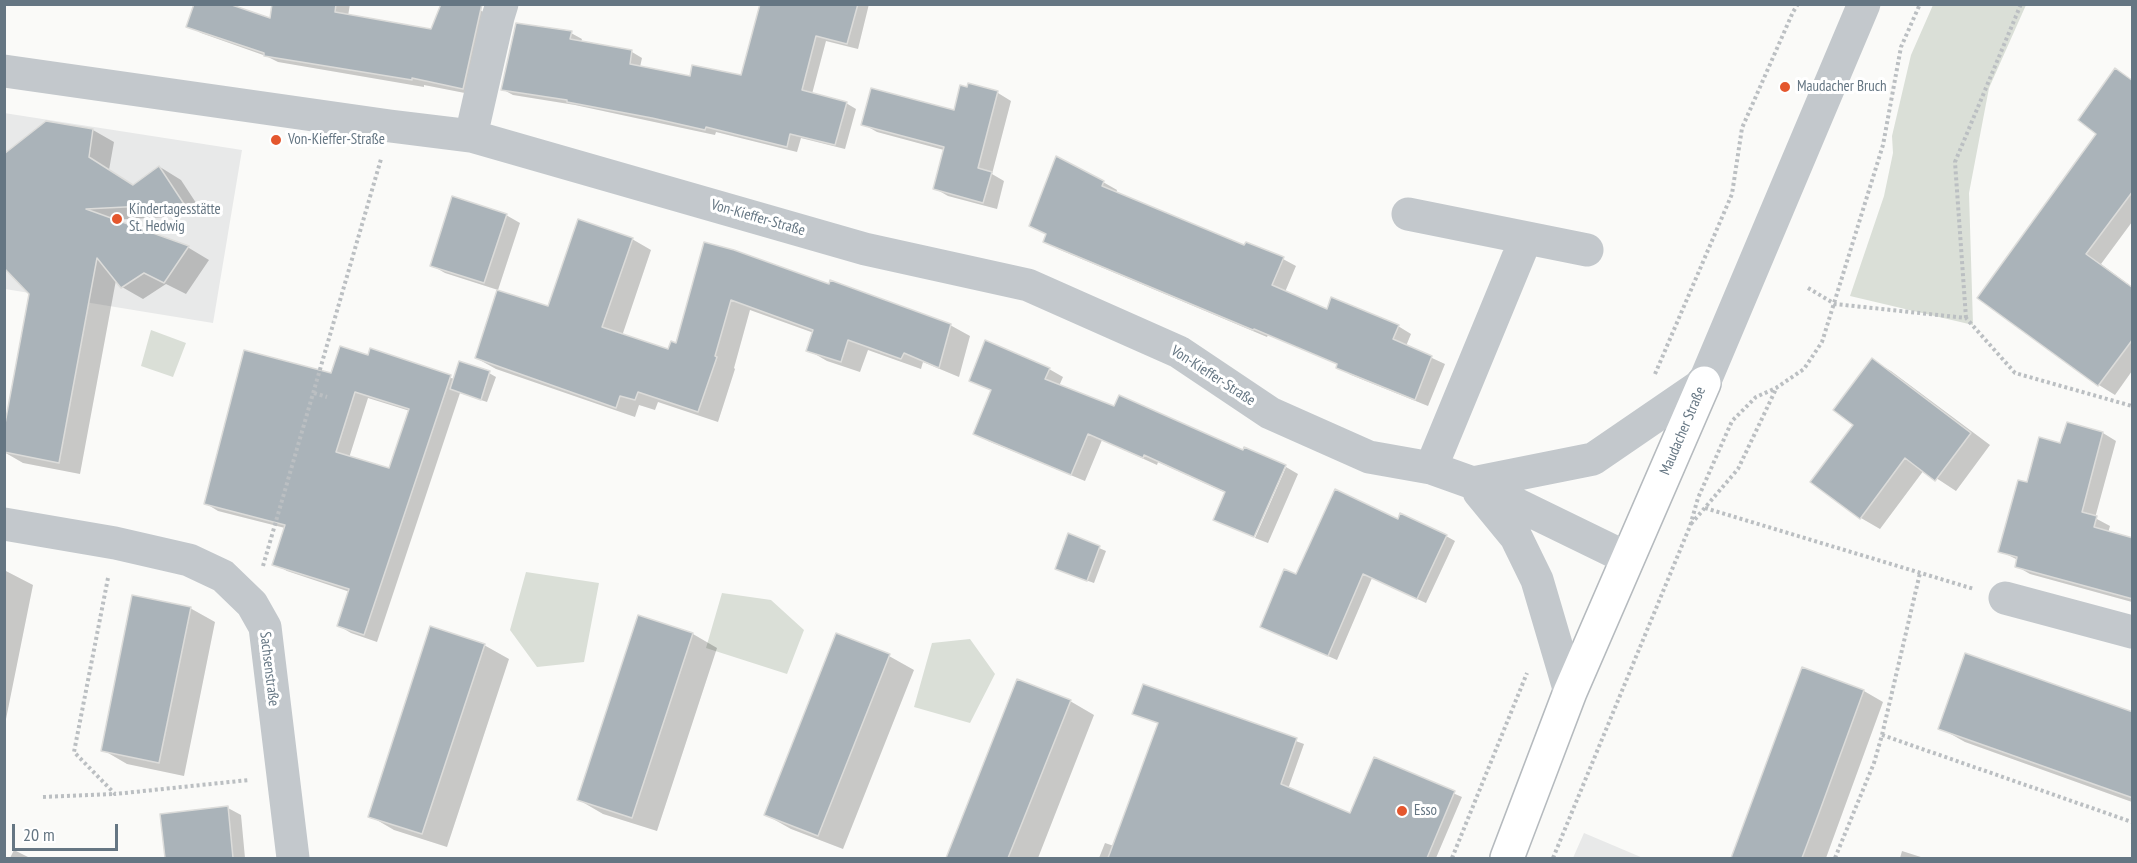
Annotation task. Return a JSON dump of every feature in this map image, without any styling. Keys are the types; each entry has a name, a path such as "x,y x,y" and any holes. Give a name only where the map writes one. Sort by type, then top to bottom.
{"main road":[{"name":"Maudacher Straße","path":"1507,858 1570,692 1704,383"}],"street":[{"path":"471,136 502,4"},
{"name":"Maudacher Straße","path":"1704,383 1864,4"},
{"name":"Von-Kieffer-Straße","path":"4,71 471,136 865,249 1028,285 1179,351 1270,413 1369,457 1431,468 1473,483 1627,558"},
{"path":"1408,214 1587,250"},
{"path":"1431,468 1526,238"},
{"path":"1570,692 1537,580 1516,537 1473,483 1593,459 1704,383"},
{"name":"Sachsenstraße","path":"4,524 115,543 198,564 223,576 252,604 265,627 293,858"},
{"path":"2005,598 2133,632"}],"path":[{"path":"1652,380 1732,194 1742,128 1798,4"},
{"path":"1552,858 1653,618 1690,526 1698,498 1732,421 1756,397 1776,388 1804,369 1822,342 1883,145 1901,47 1920,4"},
{"path":"2021,4 1956,162 1966,318 2014,373 2133,406"},
{"path":"252,604 390,126"},
{"path":"1808,288 1835,304 1966,318"},
{"path":"1690,526 1738,469 1776,388"},
{"path":"314,393 327,397"},
{"path":"1705,508 2005,598"},
{"path":"115,543 75,752 115,794"},
{"path":"1835,858 1874,763 1920,573"},
{"path":"1452,858 1548,620"},
{"path":"1882,735 2133,822"},
{"path":"43,797 115,794 283,777"}],"shaded area":[{"path":"1933,5 2026,5 1989,88 1969,193 1973,325 1850,296 1884,196 1893,153 1892,136 1911,55"},
{"name":"Kindertagesstätte St. Hedwig","path":"4,113 242,150 213,323 5,289"},
{"path":"151,330 186,343 173,377 141,366"},
{"path":"526,572 599,583 584,662 537,667 510,630"},
{"path":"722,593 771,600 804,630 787,674 706,648"},
{"path":"970,639 995,674 970,723 914,707 932,643"},
{"path":"1584,833 1643,858 1573,858"}],"building":[{"path":"194,4 229,4 270,18 272,4 336,4 335,12 431,29 441,4 482,4 463,89 412,78 412,80 264,56 264,53 186,27"},
{"path":"760,4 858,4 847,44 816,36 802,90 847,102 835,145 790,134 787,147 706,127 705,130 567,102 567,100 501,90 516,23 572,31 570,39 632,50 630,64 690,76 692,65 741,75"},
{"path":"2115,68 2133,81 2133,191 2086,254 2133,288 2133,339 2098,386 1977,298 2096,134 2078,120"},
{"path":"968,83 998,91 978,168 992,172 983,203 933,189 944,147 861,125 871,88 954,110 960,85 967,87"},
{"path":"46,121 93,129 89,157 133,185 159,166 184,204 86,209 189,246 164,283 144,273 121,288 97,258 59,463 4,452 4,429 29,294 4,268 4,154"},
{"path":"1056,156 1104,181 1102,186 1244,245 1246,242 1284,257 1272,285 1327,309 1331,297 1399,325 1393,339 1432,356 1415,400 1336,368 1337,364 1043,242 1046,234 1029,226"},
{"path":"452,196 507,214 484,283 430,266"},
{"path":"578,219 633,238 602,327 668,349 671,341 676,343 704,242 734,250 829,284 830,280 951,324 939,368 904,353 901,359 848,340 841,362 806,351 813,330 731,300 715,356 717,357 698,412 638,392 635,400 620,396 616,408 475,358 497,290 548,306"},
{"path":"985,340 1050,368 1045,379 1114,406 1119,395 1243,450 1244,447 1286,465 1254,537 1213,520 1225,492 1144,455 1143,458 1088,434 1071,475 973,434 991,390 969,381"},
{"path":"340,346 368,355 370,348 451,375 364,635 337,626 349,589 272,565 285,525 204,504 244,350 331,373","holes":["355,392 409,409 389,468 336,452"]},
{"path":"1872,358 1971,433 1935,481 1905,458 1860,519 1810,482 1853,425 1833,410"},
{"path":"459,361 490,371 481,400 450,389"},
{"path":"2067,422 2103,432 2082,512 2097,516 2094,527 2133,538 2133,599 2015,567 2017,557 1998,552 2018,480 2027,482 2039,437 2060,443"},
{"path":"1335,489 1398,519 1400,513 1447,535 1417,599 1363,574 1328,656 1260,627 1284,569 1296,574"},
{"path":"1068,533 1100,546 1087,581 1055,569"},
{"path":"132,595 191,607 159,763 101,751"},
{"path":"638,615 693,633 632,818 577,800"},
{"path":"430,626 485,644 422,834 368,817"},
{"path":"836,633 890,654 818,836 764,815"},
{"path":"1965,653 2133,712 2133,798 1938,729"},
{"path":"1802,667 1864,690 1819,813 1802,858 1731,858"},
{"path":"1017,679 1071,700 1008,858 946,858"},
{"path":"1143,684 1297,738 1281,784 1350,813 1374,757 1455,791 1427,858 1108,858 1158,723 1132,714"},
{"path":"228,806 233,858 165,858 160,814"}],"place":[{"name":"Maudacher Bruch","path":"1785,87"},
{"name":"Von-Kieffer-Straße","path":"276,140"},
{"name":"Kindertagesstätte St. Hedwig","path":"117,219"},
{"name":"Esso","path":"1402,811"}]}
